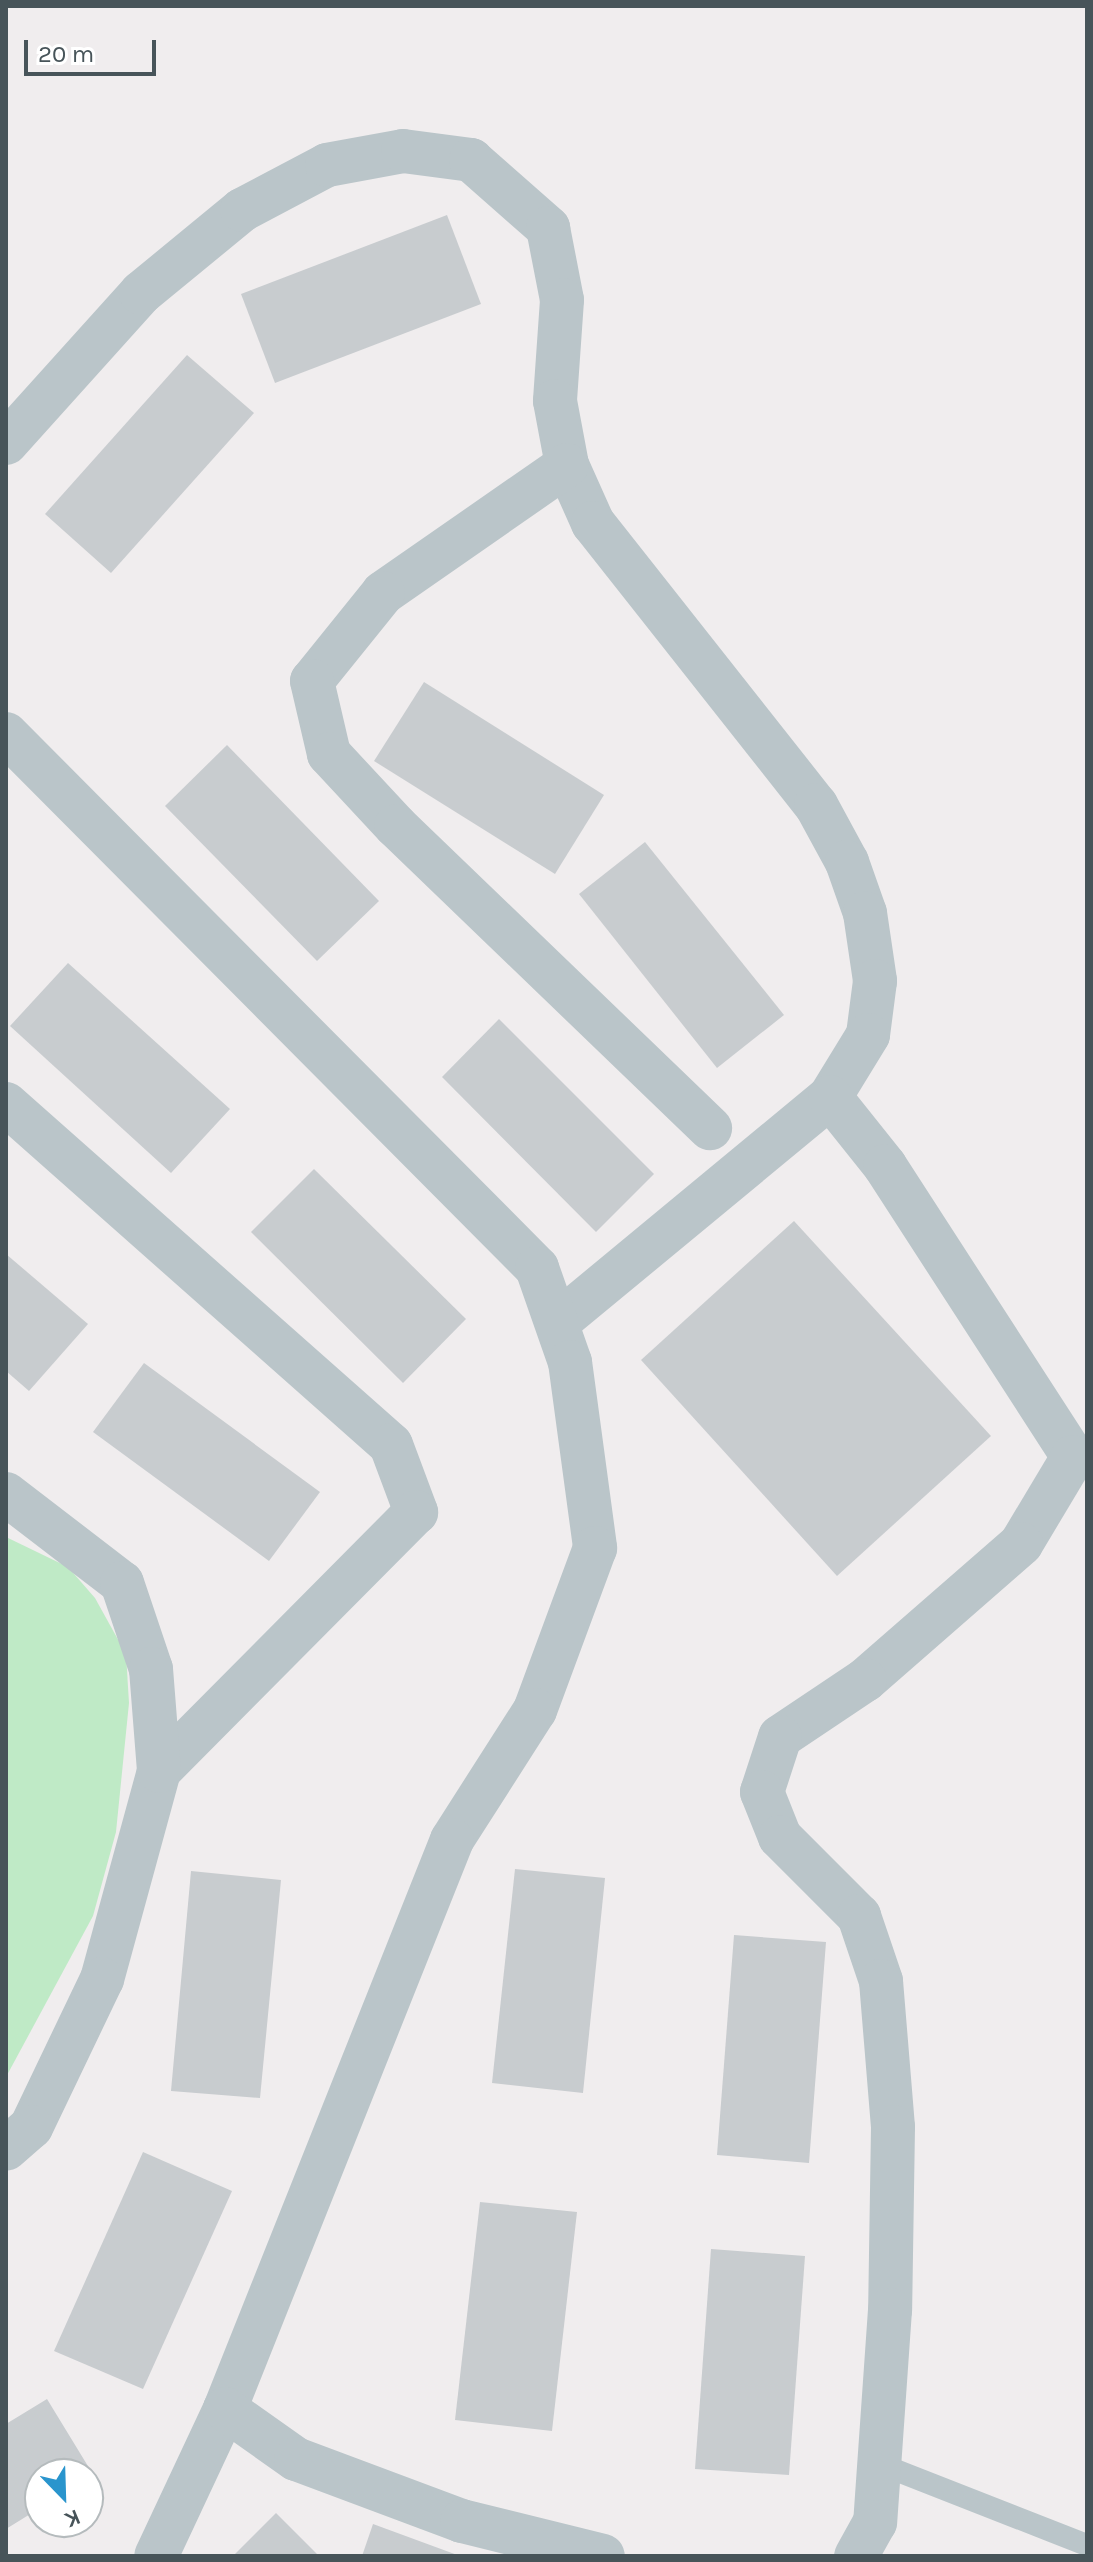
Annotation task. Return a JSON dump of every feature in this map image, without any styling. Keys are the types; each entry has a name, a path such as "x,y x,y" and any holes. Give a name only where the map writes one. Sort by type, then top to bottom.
{"street":[{"path":"6,443 141,293 242,210 327,165 403,151 471,160 548,228 562,300 555,401 567,465 593,523 816,805 847,862 865,913 875,981 868,1035 830,1097 557,1323"},
{"path":"567,465 383,593 312,681 329,754 396,826 710,1128"},
{"path":"6,734 537,1268 570,1362 595,1548 535,1710 452,1840 225,2409 156,2556"},
{"path":"830,1097 885,1166 1073,1457 1021,1544 865,1680 780,1737 762,1792 780,1837 859,1916 881,1981 893,2127 880,2464 875,2522 856,2556"},
{"path":"6,1104 391,1445 416,1512 159,1771"},
{"path":"6,1494 122,1583 151,1669 159,1771 102,1979 31,2127 6,2149"},
{"path":"225,2409 296,2459 462,2521 583,2554"}],"lane":[{"path":"880,2464 1087,2545"}],"green space":[{"path":"6,1537 68,1567 95,1598 126,1654 129,1703 116,1832 93,1916 6,2077"}],"building":[{"path":"447,215 481,304 275,383 241,294"},
{"path":"187,355 254,413 111,573 45,514"},
{"path":"424,682 604,795 555,874 374,761"},
{"path":"227,745 379,901 317,961 165,806"},
{"path":"645,842 784,1015 717,1068 579,894"},
{"path":"68,963 230,1109 171,1173 10,1026"},
{"path":"499,1019 654,1174 596,1232 442,1077"},
{"path":"314,1169 466,1319 403,1383 251,1232"},
{"path":"794,1221 991,1436 837,1576 641,1360"},
{"path":"6,1254 88,1324 29,1391 6,1371"},
{"path":"144,1363 320,1492 269,1561 93,1432"},
{"path":"515,1869 605,1878 583,2093 492,2083"},
{"path":"191,1871 281,1880 260,2098 171,2091"},
{"path":"734,1935 826,1942 809,2163 717,2155"},
{"path":"143,2152 232,2191 143,2389 54,2351"},
{"path":"480,2202 577,2212 552,2431 455,2420"},
{"path":"711,2249 805,2256 789,2475 695,2469"},
{"path":"47,2399 83,2458 24,2458 24,2518 6,2529 6,2424"},
{"path":"276,2513 319,2556 233,2556"},
{"path":"373,2524 460,2556 362,2556"}]}
